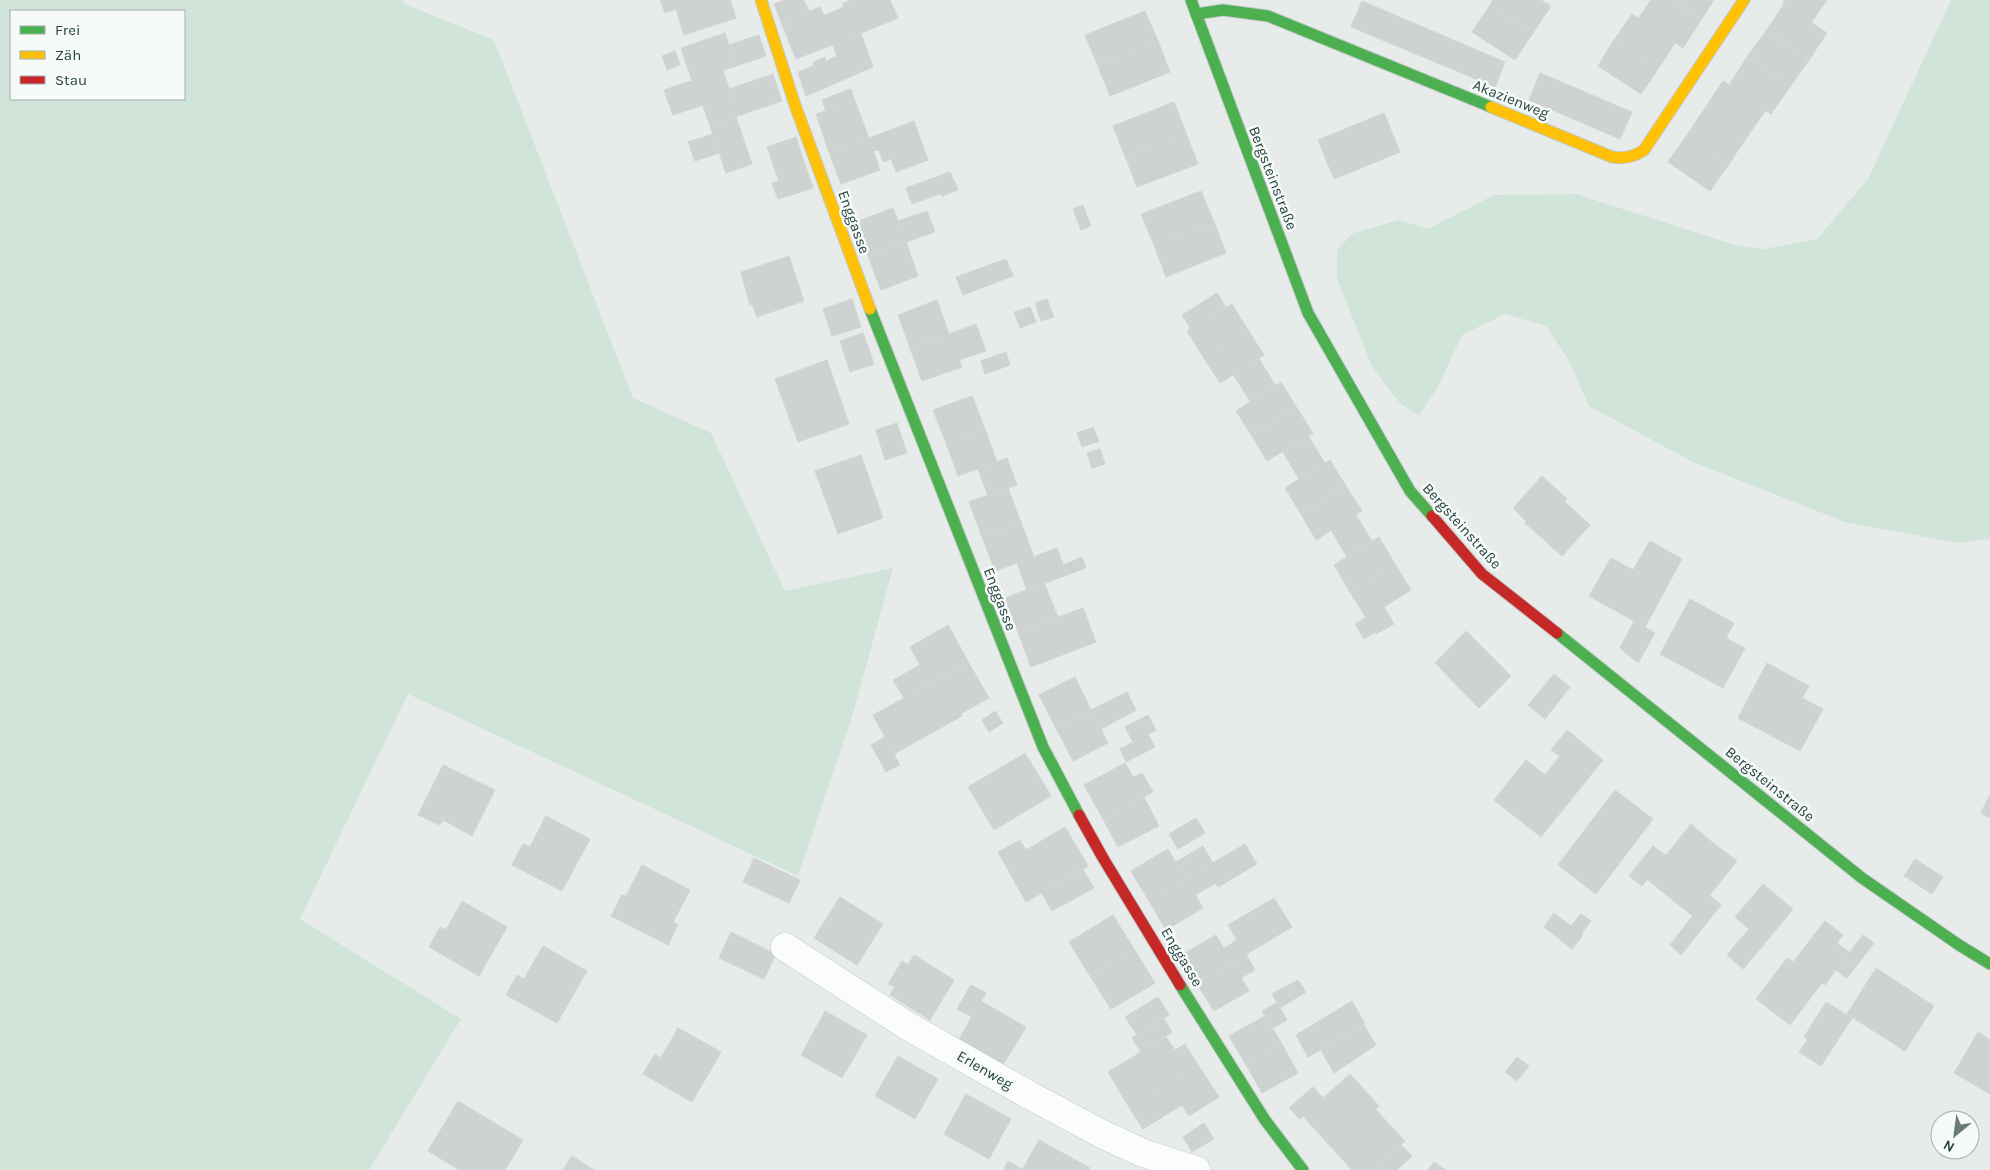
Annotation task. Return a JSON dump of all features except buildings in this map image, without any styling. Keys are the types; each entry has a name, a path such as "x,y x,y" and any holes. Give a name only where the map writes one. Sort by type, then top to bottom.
{"street":[{"name":"Enggasse","path":"760,0 795,105 875,323 1043,747 1104,858 1265,1120 1298,1169"},
{"name":"Bergsteinstraße","path":"1191,0 1308,313 1410,491 1482,574 1596,663 1862,878 1959,945 1990,964"},
{"name":"Akazienweg","path":"1196,14 1214,9 1236,10 1268,16 1612,157 1626,159 1644,150 1744,0"},
{"name":"Erlenweg","path":"784,947 906,1025 1029,1095 1100,1133 1143,1153 1196,1170"}],"green space":[{"path":"0,0 403,0 405,4 494,40 633,398 711,433 785,591 893,568 852,717 798,876 408,694 300,919 461,1019 369,1170 0,1170"},
{"path":"1951,0 1990,0 1990,539 1957,543 1845,522 1693,462 1589,406 1569,361 1546,326 1505,314 1462,335 1439,385 1419,416 1400,403 1373,369 1337,279 1337,250 1353,233 1399,220 1428,229 1494,195 1576,194 1735,245 1765,249 1817,239 1868,179"}],"traffic: fast":[{"path":"1191,0 1308,313 1410,491 1432,516"},
{"path":"1196,14 1223,10 1268,16 1491,107"},
{"path":"870,309 1043,747 1079,815"},
{"path":"1557,633 1862,878 1959,945 1990,964"},
{"path":"1180,985 1265,1120 1303,1170"}],"traffic: slow":[{"path":"761,0 795,105 870,309"},
{"path":"1491,107 1612,157 1625,158 1633,156 1644,150 1744,0"}],"traffic: jam":[{"path":"1432,516 1482,574 1557,633"},
{"path":"1079,815 1180,985"}]}
